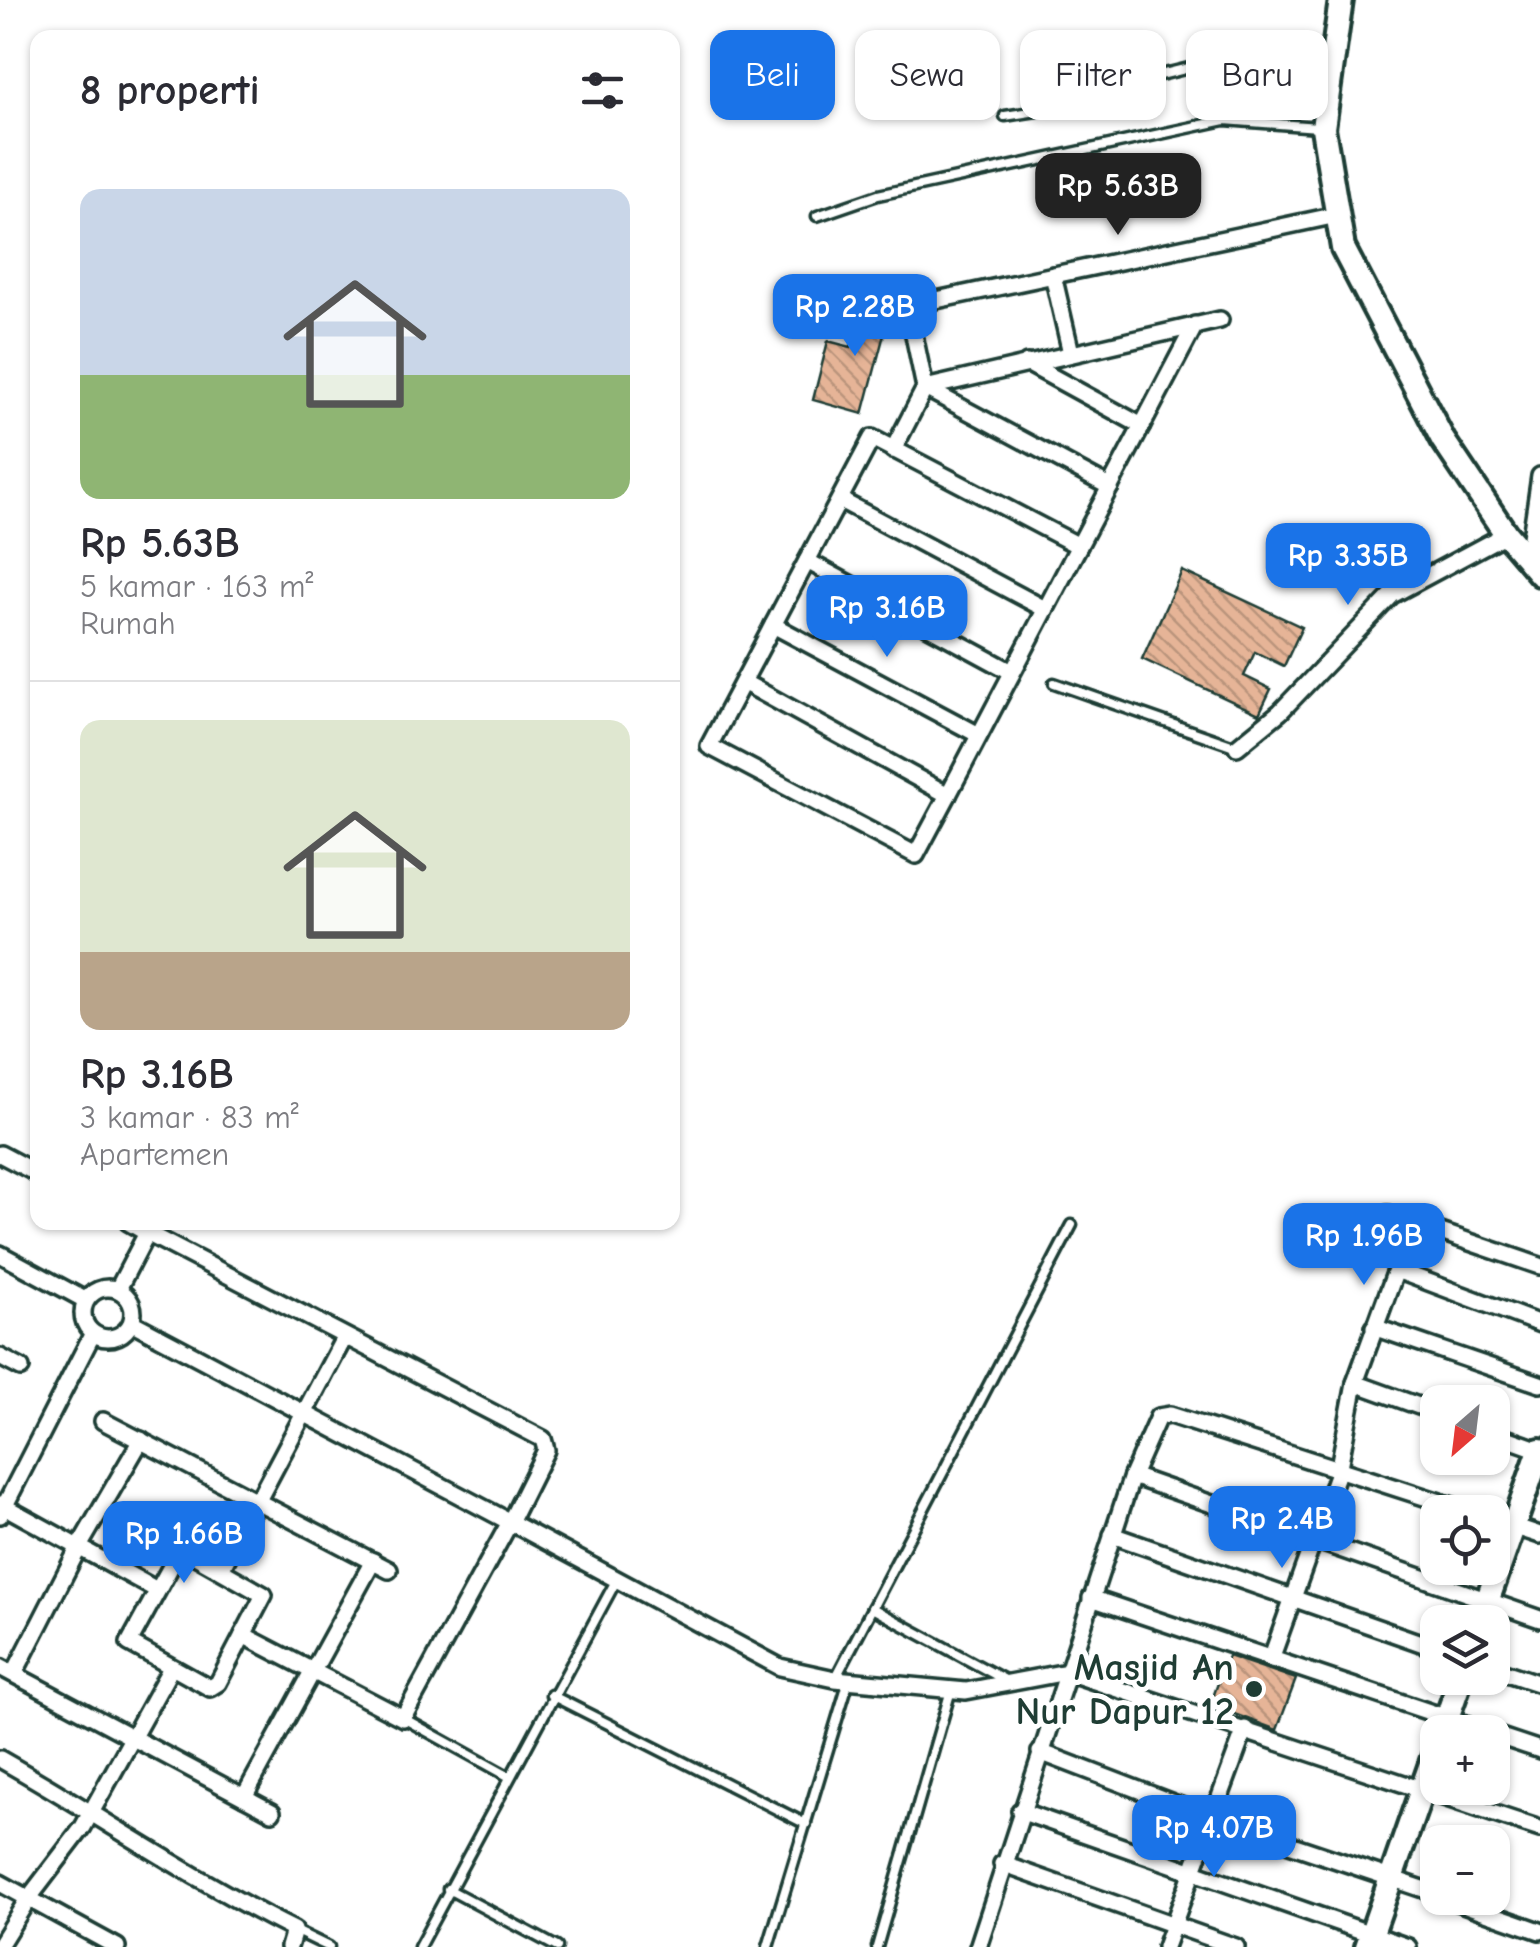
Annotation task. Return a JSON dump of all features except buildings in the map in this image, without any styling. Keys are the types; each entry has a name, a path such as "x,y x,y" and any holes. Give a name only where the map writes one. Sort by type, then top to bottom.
{"street":[{"path":"1343,1 1323,128 1343,248 1442,440 1506,534 1534,566"},
{"path":"893,450 925,388 908,306 1338,215"},
{"path":"1053,274 1070,353"},
{"path":"925,388 1220,320"},
{"path":"1079,546 872,438 709,746 916,855 1110,488 1195,325"},
{"path":"1027,362 1142,426"},
{"path":"925,388 1110,488"},
{"path":"1534,566 1540,476"},
{"path":"840,500 1045,610"},
{"path":"1237,747 1280,712 1392,595 1506,534"},
{"path":"807,561 1012,672"},
{"path":"773,624 979,736"},
{"path":"743,682 948,795"},
{"path":"0,1154 30,1170"},
{"path":"1388,1214 1540,1266"},
{"path":"142,1230 543,1439 546,1450 403,1718 243,1634"},
{"path":"118,1288 147,1233"},
{"path":"0,1254 85,1300"},
{"path":"1271,1659 1338,1472 1355,1383 1399,1270 1540,1324"},
{"path":"99,1288 118,1288 133,1303 134,1323 116,1339 92,1335 82,1319 85,1300 99,1288"},
{"path":"134,1323 780,1666 842,1679 952,1690 1066,1672 1420,1787"},
{"path":"1374,1327 1540,1384"},
{"path":"92,1335 1,1508 158,1590"},
{"path":"221,1570 259,1505 344,1338"},
{"path":"0,1356 21,1368"},
{"path":"1355,1383 1420,1406"},
{"path":"981,1946 1002,1864 1066,1672 1132,1476 1158,1417 1170,1415 1420,1497"},
{"path":"103,1421 389,1570"},
{"path":"1510,1439 1540,1450 1510,1510"},
{"path":"141,1440 7,1671 272,1812"},
{"path":"1132,1476 1312,1538 1468,1605"},
{"path":"1510,1524 1540,1535"},
{"path":"1112,1535 1420,1643"},
{"path":"181,1548 264,1594 214,1687 129,1644 158,1590 181,1548"},
{"path":"244,1797 373,1562"},
{"path":"1091,1598 1271,1659 1420,1717"},
{"path":"1510,1616 1540,1620"},
{"path":"0,1944 92,1811 171,1668"},
{"path":"1510,1674 1540,1684"},
{"path":"1165,1947 1244,1728"},
{"path":"1510,1740 1540,1750"},
{"path":"1040,1752 1212,1818 1420,1888"},
{"path":"0,1759 92,1811 218,1892 294,1930 289,1947"},
{"path":"1369,1940 1420,1794"},
{"path":"1471,1805 1540,1829"},
{"path":"1020,1810 1193,1871 1369,1940 1408,1947"},
{"path":"1002,1864 1236,1947"},
{"path":"0,1883 112,1946"},
{"path":"1494,1915 1540,1931"}],"lane":[{"path":"1005,116 1087,103 1144,78 1193,66 1279,54 1333,52"},
{"path":"818,216 878,195 1225,120 1323,128"},
{"path":"1054,683 1237,747"},
{"path":"768,1947 806,1824 842,1679 872,1608 1072,1226"},
{"path":"418,1947 617,1579"},
{"path":"872,1608 1010,1682"},
{"path":"878,1947 952,1690"},
{"path":"551,1695 806,1824"},
{"path":"403,1718 508,1776"},
{"path":"448,1889 557,1947"},
{"path":"294,1930 330,1947"}],"place":[{"name":"Masjid An Nur Dapur 12","path":"1254,1689"}]}
